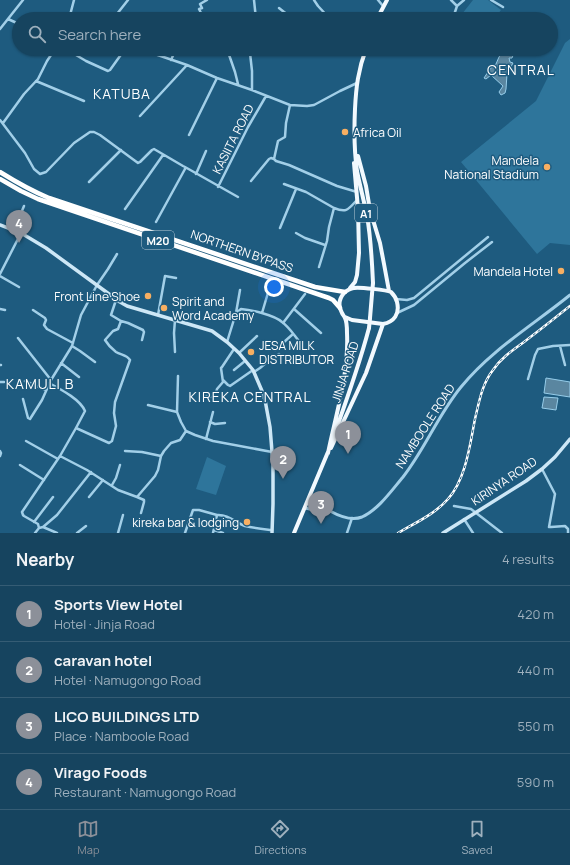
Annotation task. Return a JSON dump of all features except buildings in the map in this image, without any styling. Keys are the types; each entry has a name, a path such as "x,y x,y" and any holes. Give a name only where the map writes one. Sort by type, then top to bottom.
{"highway":[{"path":"380,12 387,0"},
{"name":"A1","path":"354,144 357,83 364,56"},
{"path":"328,453 345,372 347,352 347,324 339,303 340,299 355,282 359,263 357,192 353,160 354,144"},
{"path":"354,144 366,186 370,210 380,243 389,291"},
{"name":"JINJA ROAD","path":"294,533 328,453 352,387 369,328 373,283 370,243 367,217 357,171 354,144"},
{"name":"NORTHERN BYPASS","path":"0,172 19,184 49,198 315,286 341,292 347,291"},
{"name":"NORTHERN BYPASS","path":"0,179 21,192 38,199 329,298 333,300 340,308"},
{"path":"345,317 352,320 382,324 393,320 399,308 394,295 389,291 355,288 347,291"},
{"path":"328,453 366,373 382,324"}],"main road":[{"path":"0,225 21,233 46,248 116,300 127,306 212,331 239,353 253,371 266,403 272,452 272,532"},
{"name":"KIRINYA ROAD","path":"443,533 517,487 542,469 570,439"}],"street":[{"path":"13,12 23,0"},
{"path":"71,12 74,0"},
{"path":"119,12 128,0"},
{"path":"200,12 199,9 202,8 200,4 207,0"},
{"path":"254,0 255,12"},
{"path":"314,0 324,12"},
{"path":"378,0 383,6"},
{"path":"451,0 457,6"},
{"path":"455,12 457,6 464,0"},
{"path":"491,0 504,7"},
{"path":"279,8 284,12"},
{"path":"0,29 12,13"},
{"path":"8,18 12,20"},
{"path":"3,123 28,88 36,81 50,56"},
{"path":"78,56 108,71 119,56"},
{"path":"160,56 290,105 314,105 344,88 357,83"},
{"path":"171,60 173,56"},
{"path":"229,56 238,85"},
{"path":"250,56 252,90"},
{"path":"140,116 186,65"},
{"path":"189,135 217,78"},
{"path":"36,81 84,101"},
{"name":"KASIITA ROAD","path":"163,155 218,187 248,127 266,96"},
{"path":"274,159 278,141 285,137 290,105"},
{"path":"0,120 34,168 40,174 46,172 74,143 90,132 100,135 138,163 154,149 163,155 125,209"},
{"path":"89,182 121,150"},
{"path":"196,174 206,151"},
{"path":"251,181 271,158 337,186 357,192"},
{"path":"156,222 185,167"},
{"path":"284,184 306,192 334,208 344,211 357,200"},
{"path":"218,187 238,197"},
{"path":"280,228 296,189"},
{"path":"14,230 24,206"},
{"path":"319,267 334,208"},
{"path":"19,287 0,275 21,233"},
{"path":"296,233 325,245"},
{"path":"396,299 408,300 414,298 488,237"},
{"path":"397,313 414,306 492,242"},
{"path":"23,399 28,418 31,419 50,381 73,345 81,315 116,254"},
{"path":"158,315 165,276 176,278"},
{"path":"262,313 270,286"},
{"path":"227,342 236,313 240,290"},
{"path":"283,323 305,294"},
{"name":"NAMBOOLE ROAD","path":"352,518 358,518 368,514 390,493 415,459 450,401 471,375 502,347 570,295"},
{"path":"116,300 111,315 143,330 142,340"},
{"path":"0,309 5,310"},
{"path":"236,313 241,309 248,309 280,320 299,341"},
{"path":"294,309 321,333"},
{"path":"32,310 45,318 46,320 44,325 48,329 73,345 95,362"},
{"path":"175,320 175,352"},
{"path":"76,428 109,443 112,441 116,426 114,413 115,402 130,360 129,358 116,352 105,340 113,331 118,329 121,321"},
{"path":"275,350 293,334"},
{"path":"239,353 257,336"},
{"path":"18,338 50,381 74,399 85,411 59,457 22,512 24,516 38,524 39,528"},
{"path":"528,379 535,354 538,350 553,346 570,345"},
{"path":"560,346 565,365"},
{"path":"206,396 215,396 217,389 222,384 223,380 221,368 234,349"},
{"path":"223,380 230,386 260,368 279,354"},
{"path":"234,370 245,361"},
{"path":"61,363 79,377"},
{"path":"178,376 177,412 186,431 206,439 272,452"},
{"path":"25,381 46,390"},
{"path":"148,405 177,412"},
{"path":"206,439 213,412"},
{"path":"210,422 215,424 225,424"},
{"path":"137,496 155,476 161,456 170,444 180,440 186,431"},
{"path":"26,441 91,472 118,490 137,496 144,500 141,512"},
{"path":"0,451 0,456"},
{"path":"125,451 142,452 161,456"},
{"path":"20,465 44,480"},
{"path":"112,485 120,465"},
{"path":"542,469 555,494 549,527 565,526 568,529 568,533"},
{"path":"35,533 39,528 43,527 57,515 91,472"},
{"path":"89,497 103,480"},
{"path":"34,522 53,497"},
{"path":"309,499 325,507 328,511"},
{"path":"454,506 469,508 502,533"},
{"path":"305,508 328,511 343,517 352,518 347,533"},
{"path":"185,533 193,510 221,515 245,526 272,532"},
{"path":"118,533 123,515"},
{"path":"218,515 214,531 223,533"},
{"path":"464,520 473,533"},
{"path":"77,533 86,526"},
{"path":"43,527 57,533"}],"shaded area":[{"path":"473,0 488,0 501,10 499,12 464,12"},
{"path":"570,39 570,245 550,243 537,254 461,162 536,101 565,43"},
{"path":"513,56 512,58 509,58 510,62 513,63 507,74 505,93 501,95 499,92 503,86 491,75 486,79 484,78 490,69 496,64 499,57"},
{"path":"546,378 570,382 570,397 544,393"},
{"path":"544,397 558,398 556,410 542,408"},
{"path":"207,457 226,466 216,495 196,489"}],"railway":[{"path":"398,533 437,509 454,491 463,471 481,393 489,375 507,354 570,306"}],"place":[{"name":"Africa Oil","path":"345,132"},
{"name":"Mandela National Stadium","path":"547,167"},
{"name":"Virago Foods","path":"19,243"},
{"name":"Mandela Hotel","path":"561,271"},
{"name":"Front Line Shoe","path":"148,296"},
{"name":"Spirit and Word Academy","path":"164,308"},
{"name":"JESA MILK DISTRIBUTOR","path":"251,352"},
{"name":"Sports View Hotel","path":"348,454"},
{"name":"caravan hotel","path":"283,479"},
{"name":"kireka bar & lodging","path":"247,522"},
{"name":"LICO BUILDINGS LTD","path":"321,524"}],"district":[{"name":"CENTRAL","path":"521,69"},
{"name":"KATUBA","path":"122,93"},
{"name":"KAMULI B","path":"40,383"},
{"name":"KIREKA CENTRAL","path":"250,396"}]}
